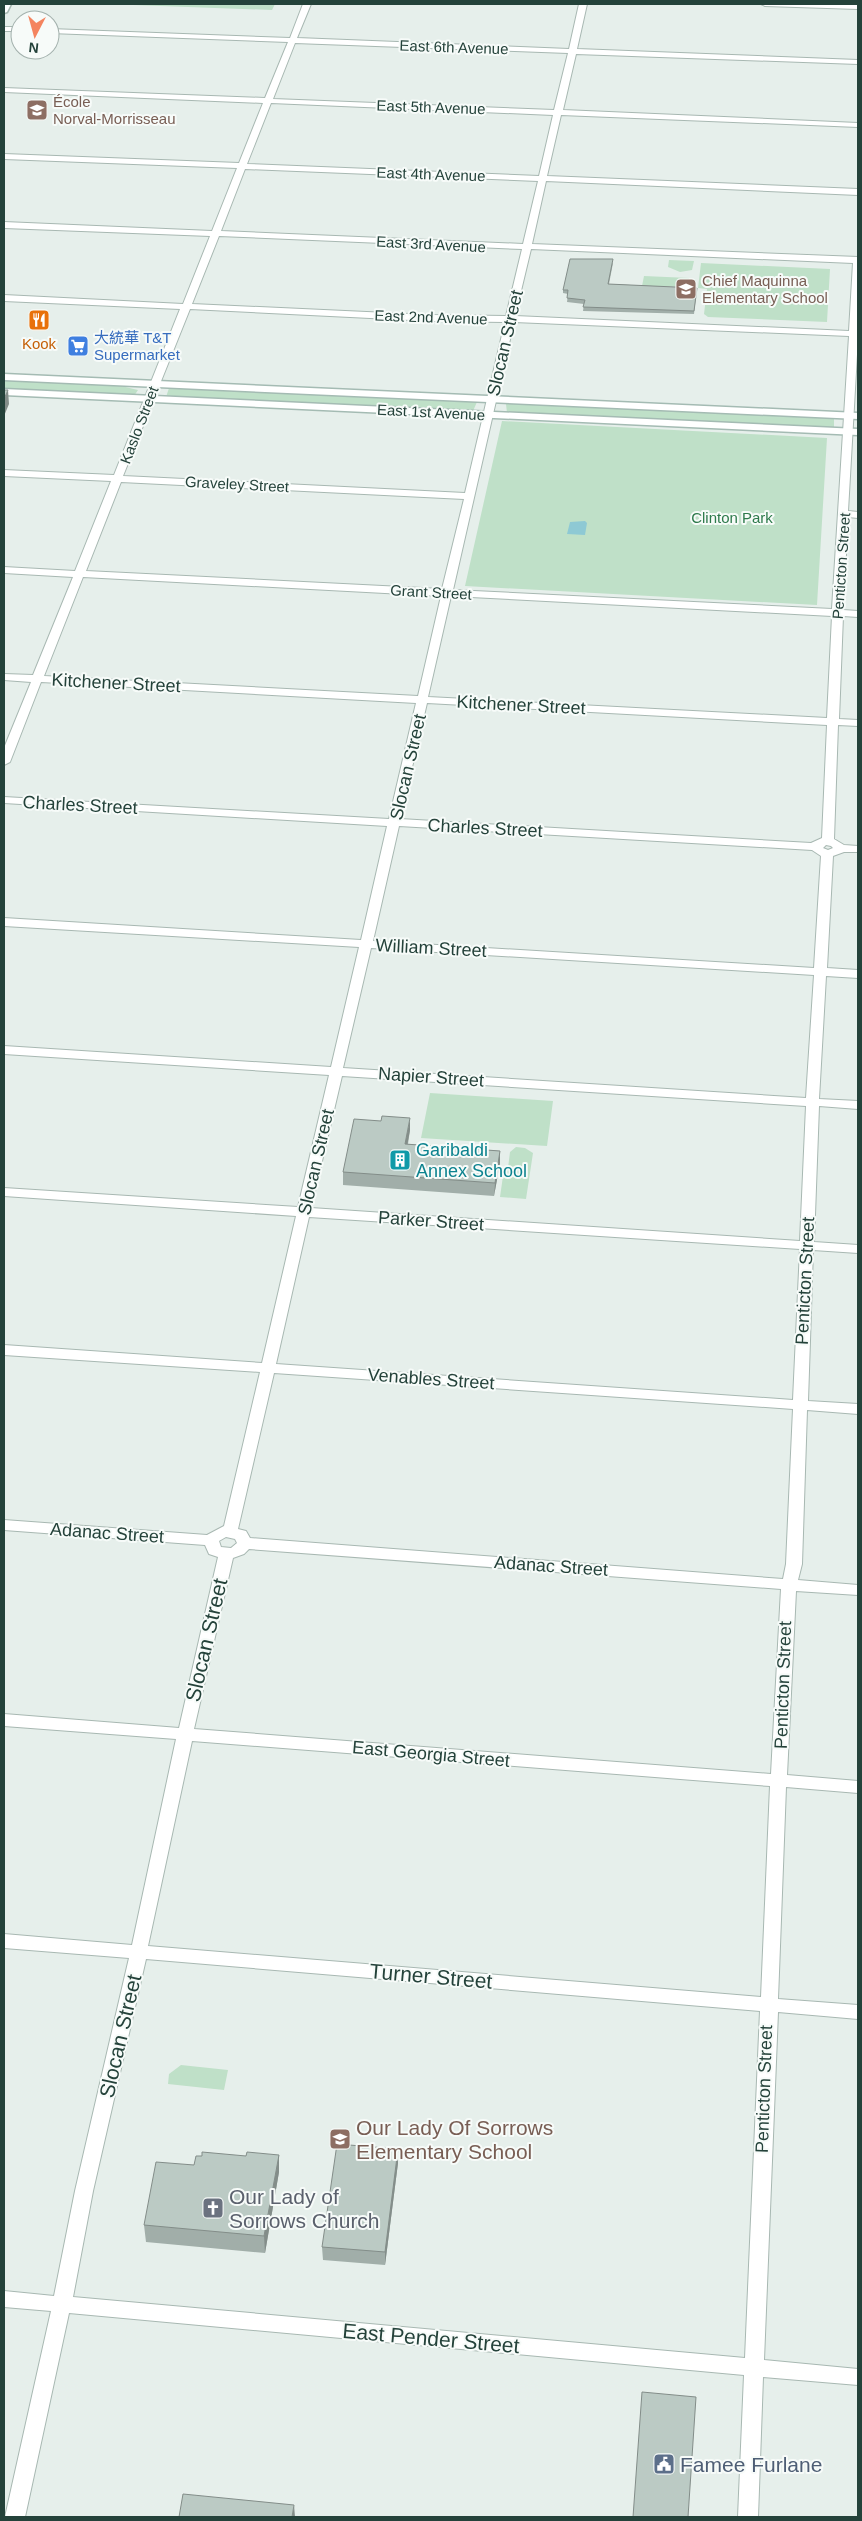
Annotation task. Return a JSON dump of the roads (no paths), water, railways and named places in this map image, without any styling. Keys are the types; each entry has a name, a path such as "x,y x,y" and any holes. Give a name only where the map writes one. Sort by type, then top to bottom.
{"main road":[{"path":"4,10 7,4"},
{"name":"East 1st Avenue","path":"4,377 854,416"},
{"name":"East 1st Avenue","path":"4,392 853,432"}],"street":[{"name":"Kaslo Street","path":"4,762 307,4"},
{"name":"Slocan Street","path":"230,1531 493,400 583,4"},
{"path":"765,4 858,7"},
{"name":"East 6th Avenue","path":"60,31 858,62"},
{"name":"East 5th Avenue","path":"4,90 858,125"},
{"name":"East 4th Avenue","path":"4,156 858,192"},
{"name":"East 3rd Avenue","path":"4,225 858,260"},
{"name":"Penticton Street","path":"748,2517 786,1598 794,1564 813,1102 828,847 838,613 844,514 854,416 858,260"},
{"name":"East 2nd Avenue","path":"4,298 431,318 511,319 856,334"},
{"name":"Graveley Street","path":"4,473 470,496"},
{"path":"844,514 858,515"},
{"name":"Grant Street","path":"4,570 858,614"},
{"name":"Kitchener Street","path":"4,677 858,723"},
{"name":"Charles Street","path":"4,800 858,849"},
{"name":"William Street","path":"4,922 858,974"},
{"name":"Napier Street","path":"4,1050 858,1105"},
{"name":"Parker Street","path":"4,1192 858,1249"},
{"name":"Venables Street","path":"4,1350 858,1409"},
{"name":"Adanac Street","path":"4,1525 211,1540"},
{"path":"230,1531 241,1535 245,1542 239,1551 226,1554 214,1550 211,1540 218,1533 230,1531"},
{"name":"Adanac Street","path":"245,1542 858,1590"},
{"name":"Slocan Street","path":"15,2517 62,2304 84,2191 139,1952 163,1832 226,1554"},
{"name":"East Georgia Street","path":"4,1720 858,1787"},
{"name":"Turner Street","path":"4,1941 858,2012"},
{"name":"East Pender Street","path":"4,2299 858,2378"}],"water":[{"path":"585,521 587,523 585,535 567,534 570,522"}],"place":[{"name":"École Norval-Morrisseau","path":"37,110"},
{"name":"Chief Maquinna Elementary School","path":"686,289"},
{"name":"Kook","path":"39,320"},
{"name":"大統華 T&T Supermarket","path":"78,346"},
{"name":"Garibaldi Annex School","path":"400,1160"},
{"name":"Our Lady Of Sorrows Elementary School","path":"340,2139"},
{"name":"Our Lady of Sorrows Church","path":"213,2208"},
{"name":"Famee Furlane","path":"664,2464"}],"park label":[{"name":"Clinton Park","path":"732,517"}]}
